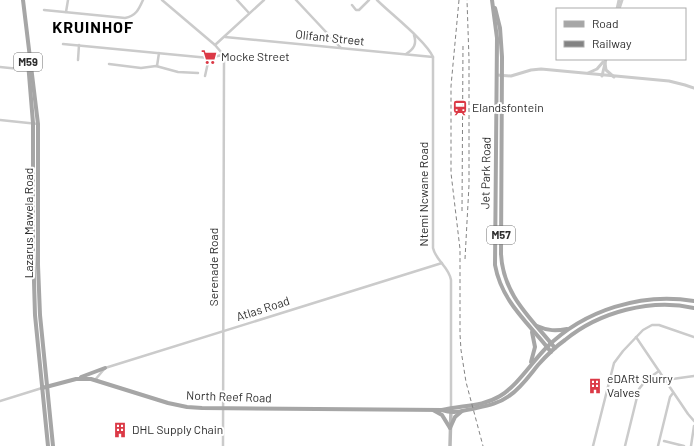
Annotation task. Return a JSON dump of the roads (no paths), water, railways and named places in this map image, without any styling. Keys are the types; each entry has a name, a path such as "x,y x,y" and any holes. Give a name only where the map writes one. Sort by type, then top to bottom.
{"main road":[{"name":"Lazarus Mawela Road","path":"22,0 38,124 38,265 44,387"},
{"name":"Jet Park Road","path":"493,0 502,46 501,261 504,277 520,307 555,348"},
{"name":"Jet Park Road","path":"493,0 497,36 495,265 504,294 551,352"},
{"name":"Lazarus Mawela Road","path":"30,70 33,124 34,295 47,412 53,446"},
{"path":"551,343 569,329 604,311 630,303 665,299 694,301"},
{"path":"555,348 578,330 613,314 652,306 669,305 694,308"},
{"path":"535,324 545,330 552,331 569,329"},
{"path":"530,364 535,347 535,340 531,328"},
{"name":"North Reef Road","path":"485,404 504,394 530,364 551,343"},
{"name":"North Reef Road","path":"44,387 79,378 95,380 178,406 202,408 451,410 498,402 511,395 555,348"},
{"path":"79,378 105,368"},
{"path":"430,409 442,415 450,428"},
{"path":"450,428 455,417 464,409"},
{"name":"Ntemi Ncwane Road","path":"450,446 451,410"},
{"name":"Lazarus Mawela Road","path":"47,412 48,446"}],"street":[{"path":"66,12 68,0"},
{"path":"44,10 128,17 136,12 143,0"},
{"path":"63,44 209,58 222,55 215,46 162,0"},
{"path":"237,0 249,13"},
{"path":"215,46 264,0"},
{"path":"296,0 341,48"},
{"path":"352,6 356,10 359,10 369,0"},
{"path":"379,0 413,33 434,57"},
{"path":"406,54 413,49 415,44 413,33"},
{"name":"Olifant Street","path":"225,37 434,57"},
{"path":"78,60 79,45"},
{"path":"157,66 159,53"},
{"name":"Serenade Road","path":"222,55 224,62 223,446"},
{"name":"Ntemi Ncwane Road","path":"434,57 433,248 436,256 449,272 452,280 451,410"},
{"path":"205,76 209,58"},
{"path":"586,74 596,70 605,61"},
{"path":"601,76 605,61"},
{"path":"605,61 606,70 614,77"},
{"path":"109,64 141,68 157,66 178,72 198,73"},
{"path":"0,67 30,70"},
{"path":"497,75 514,76 531,70 538,70 669,81 694,88"},
{"path":"0,120 38,124"},
{"name":"Atlas Road","path":"105,368 442,263"},
{"path":"593,446 614,363 619,355 647,327 655,324 694,337"},
{"path":"636,337 673,393 694,421"},
{"path":"95,380 105,368"},
{"path":"625,446 639,389 646,380 659,371"},
{"path":"665,380 694,376"},
{"name":"North Reef Road","path":"0,401 44,387"},
{"path":"658,446 669,400 673,393"},
{"path":"691,446 694,426"},
{"path":"664,441 684,446"}],"railway":[{"path":"459,0 451,86 451,173 460,249 461,350 466,382 483,446"},
{"path":"465,259 469,185 469,59 467,0"},
{"path":"462,211 463,45"}],"place":[{"name":"Mocke Street","path":"209,57"},
{"name":"Elandsfontein","path":"460,108"},
{"name":"eDARt Slurry Valves","path":"595,386"},
{"name":"DHL Supply Chain","path":"120,430"}],"district":[{"name":"KRUINHOF","path":"93,27"}]}
